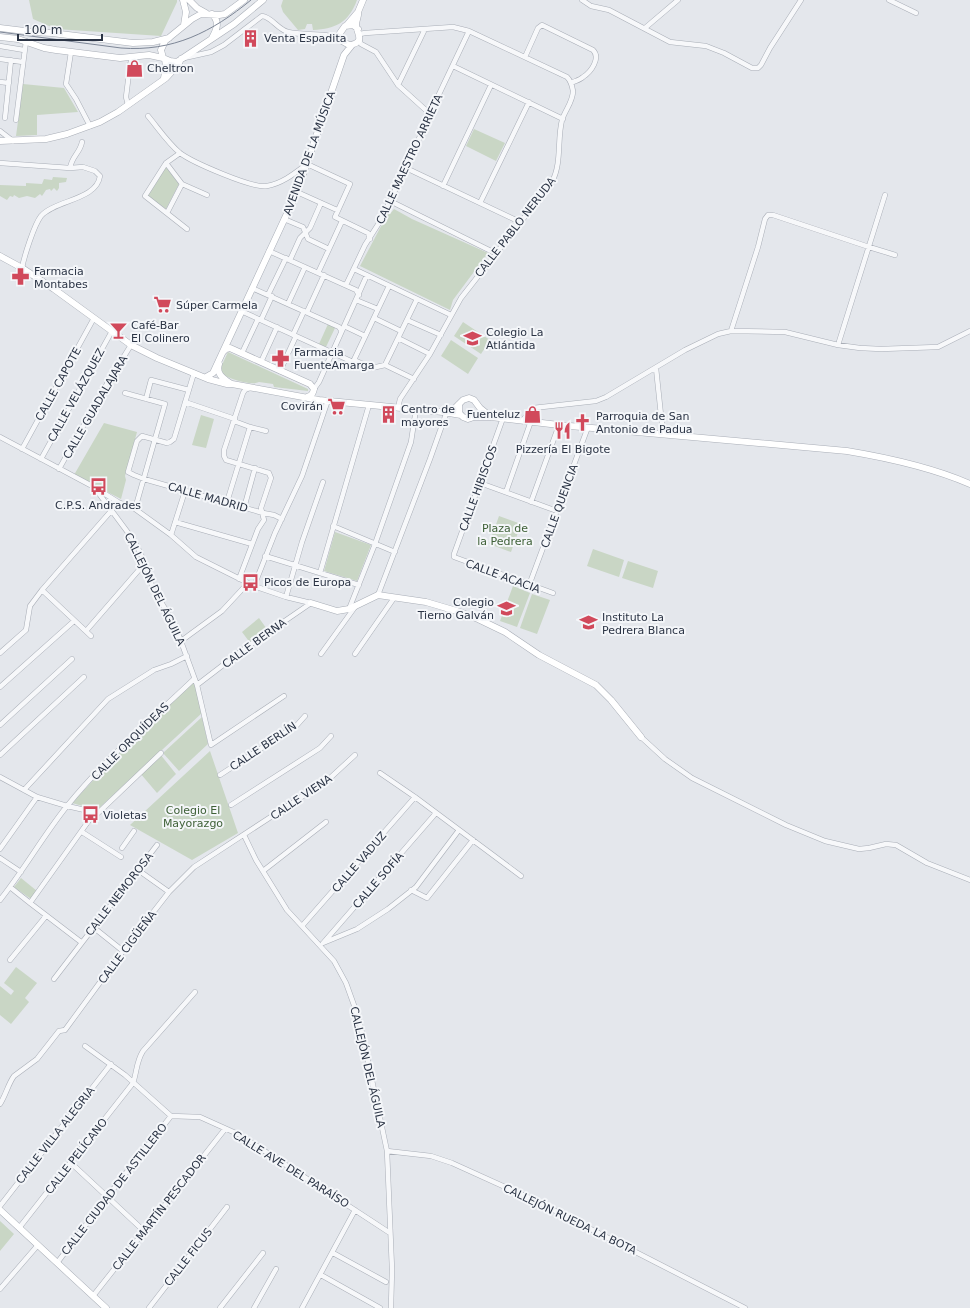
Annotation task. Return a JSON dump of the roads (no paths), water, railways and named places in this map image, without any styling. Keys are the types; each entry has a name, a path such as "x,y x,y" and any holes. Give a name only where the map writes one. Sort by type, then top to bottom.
{"street":[{"path":"183,0 186,12 184,26"},
{"path":"189,0 197,8 215,18 217,26 211,39"},
{"path":"164,78 166,67 162,50 165,41 168,38 201,14 219,15 227,13 244,0"},
{"path":"0,141 46,140 90,126 112,115 166,78 182,59 234,24 263,0"},
{"path":"342,41 341,30 348,25 358,12 363,0"},
{"path":"582,0 591,6 609,10 670,42 706,46 724,52 752,68 758,68 761,65 770,48 801,0"},
{"path":"645,28 678,0"},
{"path":"889,0 916,14"},
{"path":"358,12 359,14 356,24 361,44 376,52 398,85 429,113"},
{"path":"0,37 26,41 44,48 70,52 120,58 148,55 174,62 211,52 224,45 262,16 269,18 281,29 286,31 309,35 335,36 352,45 359,34 364,33 453,27 469,31 525,57 567,77 571,83 588,74 597,56 593,50 542,25 538,28 525,57"},
{"path":"348,25 353,26 359,34"},
{"path":"0,28 140,44 168,38"},
{"path":"398,85 425,29"},
{"name":"CALLE MAESTRO ARRIETA","path":"346,285 365,245 370,239 406,168 429,117 429,113 469,31"},
{"path":"16,120 26,41"},
{"name":"AVENIDA DE LA MÚSICA","path":"206,377 213,374 298,189 344,55 345,47 342,41"},
{"name":"AVENIDA DE LA MÚSICA","path":"344,55 352,45"},
{"path":"0,46 24,50"},
{"path":"70,52 66,84 76,99 90,126"},
{"path":"128,104 126,97 130,65 131,61 135,57"},
{"path":"0,59 23,62"},
{"path":"5,118 11,60"},
{"path":"453,66 563,119"},
{"path":"0,82 9,83"},
{"name":"CALLE PABLO NERUDA","path":"398,408 400,399 441,336 456,305 555,177 558,165 559,138 563,119 572,98 571,83"},
{"path":"442,186 492,85"},
{"path":"480,203 528,102"},
{"path":"148,116 180,153 228,176 256,186 276,184 307,164 350,184 337,210 335,218 368,233 370,239"},
{"path":"0,131 13,141"},
{"path":"70,168 72,160 81,148 82,142"},
{"path":"180,153 166,163 145,196 187,229"},
{"path":"0,163 70,168 83,167 95,171 100,176 97,185 84,195 52,207 41,216 36,224 22,268"},
{"path":"166,163 182,184 207,195"},
{"path":"406,168 520,222"},
{"path":"289,177 296,179 298,189 321,203 337,210"},
{"path":"166,213 182,184"},
{"path":"838,344 885,195"},
{"path":"390,201 495,253"},
{"path":"242,353 260,319 288,259 300,238 310,228 321,203"},
{"path":"731,331 766,217 768,215 774,215 895,255"},
{"path":"284,219 303,227 308,239 329,249"},
{"path":"318,273 342,221"},
{"path":"269,251 346,285 356,290 359,294"},
{"path":"0,256 22,268 131,345 194,373 227,384 319,400 325,399 461,415"},
{"path":"288,304 305,267"},
{"path":"354,269 451,315"},
{"path":"280,371 295,335 324,275"},
{"path":"307,397 312,395 319,382 367,276"},
{"path":"354,361 389,286"},
{"path":"252,288 339,327 341,333"},
{"path":"385,365 417,299"},
{"path":"356,300 378,309"},
{"path":"241,311 354,361 372,368 385,365 414,379"},
{"name":"CALLE CAPOTE","path":"22,449 94,318"},
{"path":"374,318 401,331"},
{"path":"407,320 441,336"},
{"path":"344,326 366,336"},
{"path":"261,362 277,327"},
{"name":"CALLE VELÁZQUEZ","path":"42,459 112,331"},
{"path":"523,420 533,408 596,401 606,397 685,350 718,334 731,331 785,332 860,348 881,349 938,347 970,331"},
{"path":"398,338 430,354"},
{"name":"CALLE GUADALAJARA","path":"59,469 108,382 131,345"},
{"path":"223,352 230,348 310,384 315,394 325,399"},
{"path":"219,360 218,368 220,376 232,384"},
{"path":"656,368 663,434"},
{"path":"155,439 167,443 174,439 194,373"},
{"path":"146,399 151,380 189,390"},
{"path":"238,579 252,544 264,520 261,508 271,478 269,473 226,460 223,454 244,391 252,388"},
{"path":"125,393 165,404 135,508"},
{"path":"378,596 430,459 445,413 454,408 463,400 469,398 474,400 483,411 491,417"},
{"path":"254,586 265,556 302,476 325,399"},
{"path":"185,402 250,427 266,431"},
{"path":"459,404 458,410 466,419 491,417 503,418 847,451 907,462 970,484"},
{"path":"320,573 369,405"},
{"path":"474,418 478,413 478,405"},
{"path":"349,609 411,442 416,409"},
{"name":"CALLE HIBISCOS","path":"454,557 503,418"},
{"path":"506,492 531,421"},
{"path":"531,502 559,424"},
{"path":"227,502 250,427"},
{"name":"CALLE QUENCIA","path":"529,584 588,427"},
{"name":"CALLE MADRID","path":"155,439 142,436 137,442 128,472 185,491 274,515 282,519"},
{"path":"0,437 94,487 118,502 135,508 171,535 196,557 248,584 286,597 337,611 349,609 378,596 426,602 455,610 491,624 539,655 596,685 611,700 641,736 665,759 692,778 786,826 826,841 859,849 886,844 896,846 927,863 970,880"},
{"path":"244,508 255,468"},
{"path":"286,597 323,482"},
{"path":"480,483 557,511"},
{"name":"CALLEJÓN DEL ÁGUILA","path":"94,487 127,530 145,563 153,589 175,625 197,685 211,745 284,696"},
{"path":"171,535 185,491"},
{"path":"0,653 26,630 30,606 42,590 111,511"},
{"path":"175,522 252,544"},
{"path":"333,526 395,552"},
{"path":"265,556 359,585"},
{"name":"CALLE ACACIA","path":"454,557 553,593"},
{"path":"86,631 145,563"},
{"path":"181,641 222,611 248,584"},
{"path":"42,590 91,636"},
{"path":"356,654 394,598"},
{"name":"CALLE BERNA","path":"197,685 244,649 311,603"},
{"path":"321,654 356,606"},
{"path":"0,687 74,621"},
{"path":"24,790 108,699 154,670 171,664 186,656"},
{"path":"0,725 72,659"},
{"path":"0,755 84,677"},
{"name":"CALLE ORQUÍDEAS","path":"0,900 67,806 119,749 194,679"},
{"name":"CALLE BERLÍN","path":"220,775 297,725 305,716"},
{"path":"231,805 320,748 331,736"},
{"path":"30,904 96,812 162,753"},
{"name":"CALLE VIENA","path":"194,867 329,779 355,755"},
{"path":"380,773 436,812 521,876"},
{"path":"0,778 38,797 67,806 96,812"},
{"path":"0,849 38,797"},
{"name":"CALLE VADUZ","path":"302,926 415,797"},
{"name":"CALLE SOFÍA","path":"322,945 436,812"},
{"path":"263,871 326,822"},
{"path":"122,848 134,830"},
{"path":"322,945 356,929 416,887 459,830"},
{"path":"82,832 121,857"},
{"name":"CALLEJÓN DEL ÁGUILA","path":"244,835 263,871 287,910 322,945 334,961 346,983 359,1019 387,1150 392,1269 391,1308"},
{"path":"411,890 427,898 473,840"},
{"name":"CALLE NEMOROSA","path":"54,979 157,845"},
{"path":"0,858 21,872"},
{"name":"CALLE CIGÜEÑA","path":"0,1104 7,1094 11,1079 37,1058 59,1031 65,1030 123,951 169,892 194,867"},
{"path":"138,870 169,892"},
{"path":"10,887 81,942"},
{"path":"10,960 46,916"},
{"path":"93,927 123,951"},
{"path":"133,1084 136,1065 143,1051 196,992"},
{"path":"85,1046 125,1075 133,1084 171,1116"},
{"name":"CALLE VILLA ALEGRIA","path":"0,1206 111,1064"},
{"name":"CALLE PELÍCANO","path":"19,1228 133,1084"},
{"name":"CALLE AVE DEL PARAÍSO","path":"171,1116 200,1117 240,1135 390,1233"},
{"name":"CALLE CIUDAD DE ASTILLERO","path":"57,1263 171,1116"},
{"name":"CALLE MARTÍN PESCADOR","path":"93,1296 225,1128"},
{"name":"CALLEJÓN RUEDA LA BOTA","path":"387,1150 431,1156 452,1163 534,1200 745,1308"},
{"path":"71,1163 144,1231"},
{"name":"CALLE FICUS","path":"149,1308 227,1207"},
{"path":"0,1210 106,1308"},
{"path":"302,1308 355,1210"},
{"path":"0,1289 38,1245"},
{"path":"220,1308 263,1253"},
{"path":"333,1253 386,1282"},
{"path":"254,1308 276,1269"},
{"path":"321,1275 380,1308"}],"tram line":[{"path":"0,32 121,48 158,47 191,38 222,22 251,0"}],"place":[{"name":"Venta Espadita","path":"251,38"},
{"name":"Cheltron","path":"134,68"},
{"name":"Farmacia Montabes","path":"21,277"},
{"name":"Súper Carmela","path":"163,305"},
{"name":"Café-Bar El Colinero","path":"118,331"},
{"name":"Colegio La Atlántida","path":"473,338"},
{"name":"Farmacia FuenteAmarga","path":"281,358"},
{"name":"Covirán","path":"336,406"},
{"name":"Fuenteluz","path":"533,414"},
{"name":"Centro de mayores","path":"388,415"},
{"name":"Parroquia de San Antonio de Padua","path":"583,422"},
{"name":"Pizzería El Bigote","path":"563,431"},
{"name":"C.P.S. Andrades","path":"98,487"},
{"name":"Picos de Europa","path":"251,582"},
{"name":"Colegio Tierno Galván","path":"507,608"},
{"name":"Instituto La Pedrera Blanca","path":"589,623"},
{"name":"Violetas","path":"90,815"}],"park label":[{"name":"Plaza de la Pedrera","path":"505,534"},
{"name":"Colegio El Mayorazgo","path":"193,816"}]}
